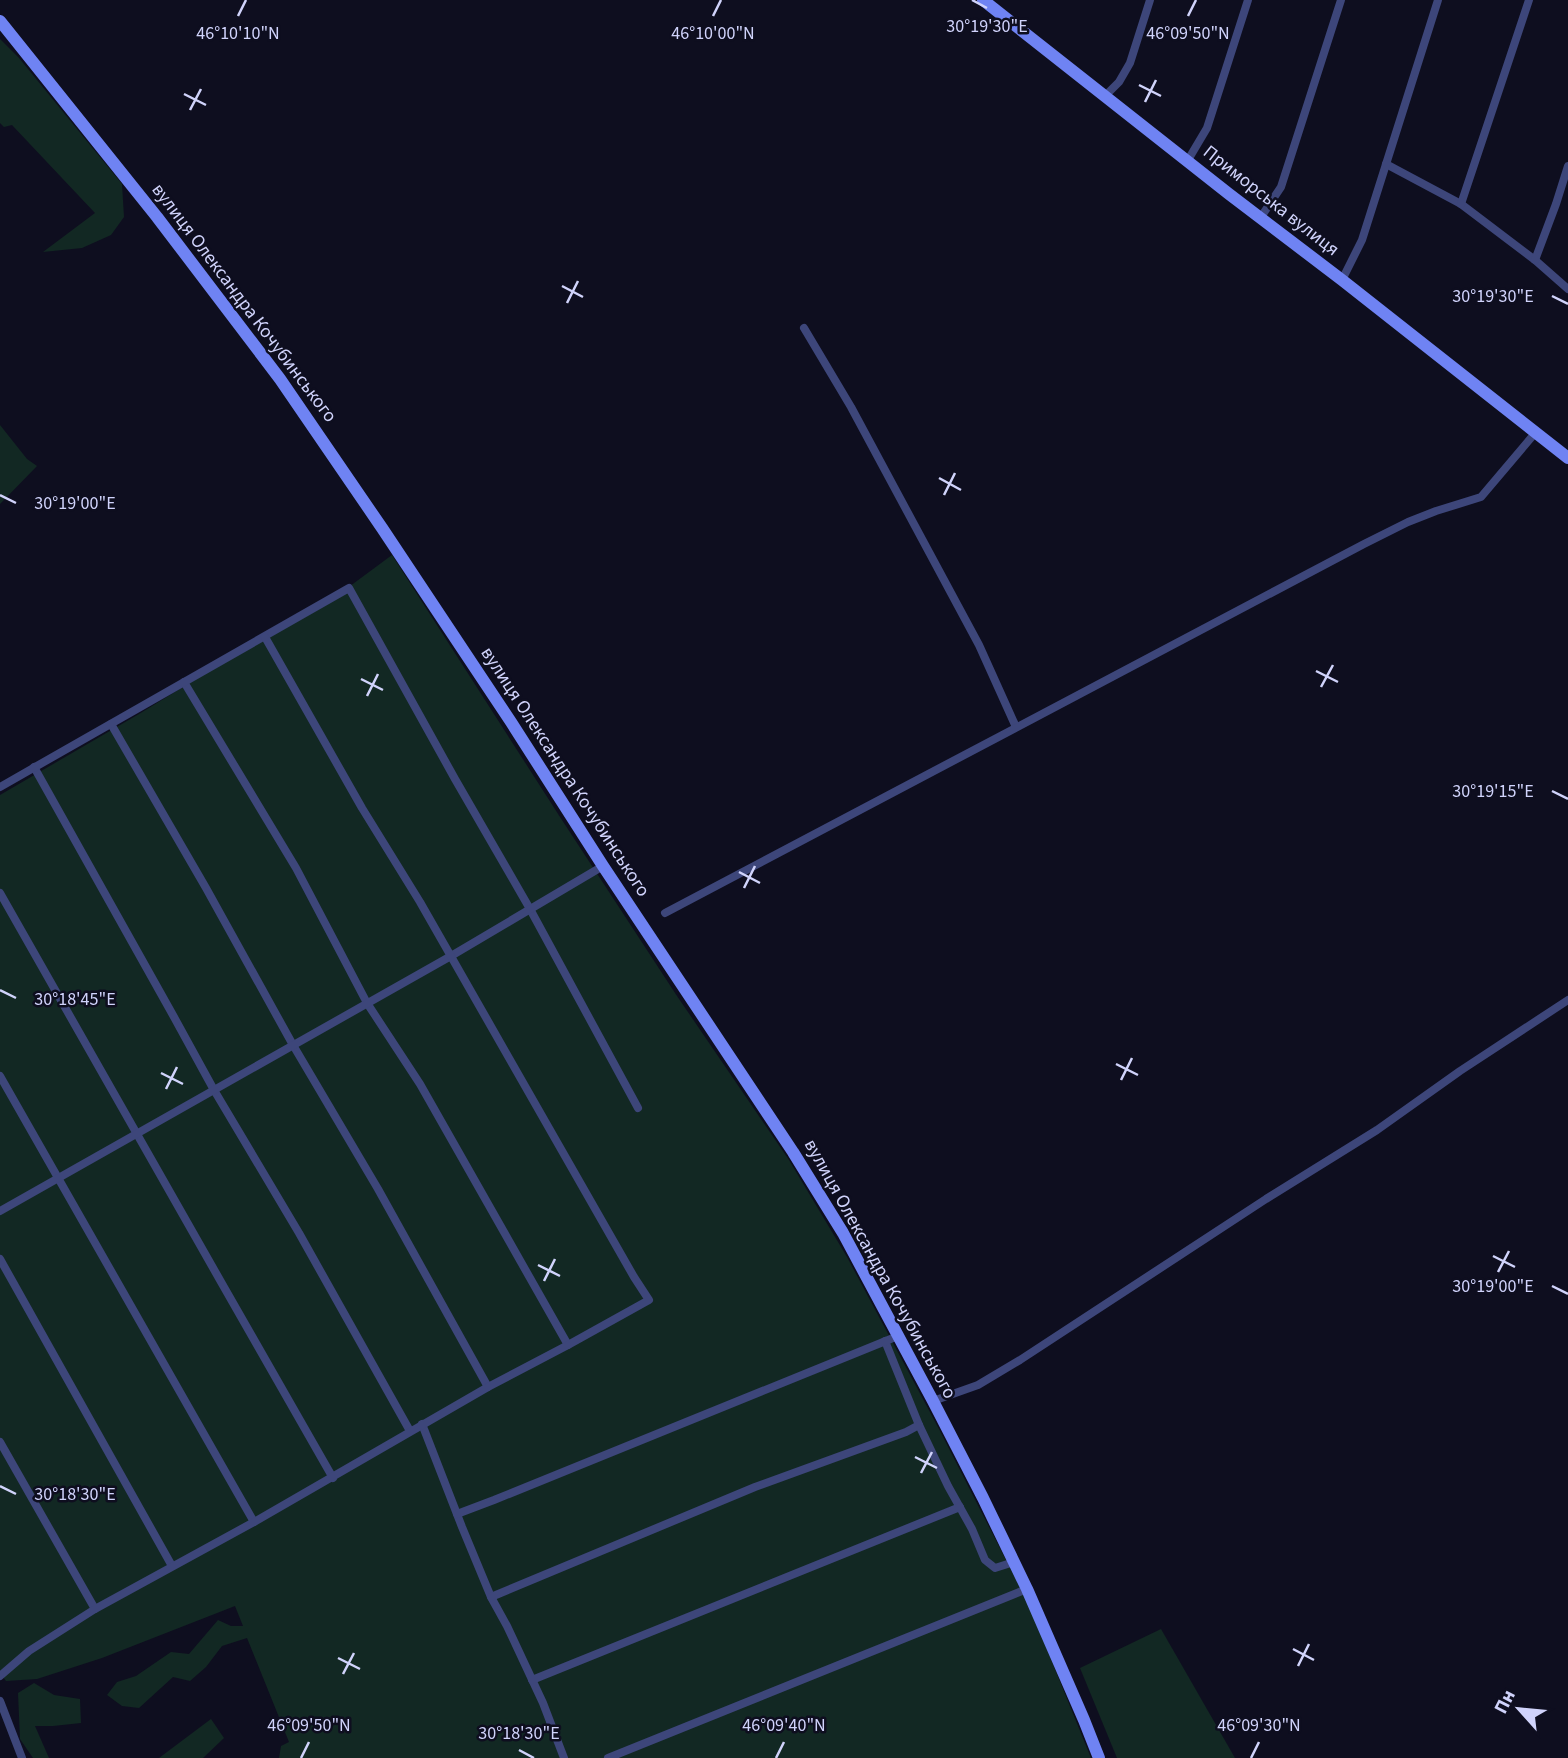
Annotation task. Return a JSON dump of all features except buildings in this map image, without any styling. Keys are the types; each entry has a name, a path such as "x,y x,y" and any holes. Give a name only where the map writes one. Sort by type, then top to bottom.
{"street":[{"path":"1105,96 1119,82 1130,63 1150,0"},
{"path":"1188,160 1207,128 1248,0"},
{"path":"1261,217 1281,187 1341,0"},
{"path":"1342,280 1362,240 1438,0"},
{"path":"1461,204 1529,0"},
{"name":"Приморська вулиця","path":"990,2 1229,194 1568,458"},
{"name":"вулиця Олександра Кочубинського","path":"0,21 157,216 280,379 383,528 793,1152 843,1233 983,1498 1027,1589 1099,1758"},
{"path":"1386,164 1461,204 1535,260 1568,289"},
{"path":"1535,260 1568,166"},
{"path":"804,328 851,407 967,622 1016,727"},
{"path":"665,914 1408,522 1481,497 1536,432"},
{"path":"0,787 349,588 530,909 638,1108"},
{"path":"0,1676 29,1651 95,1609 333,1478 488,1387 649,1300 265,637"},
{"path":"184,682 296,868 368,1003 421,1084 568,1345"},
{"path":"111,724 378,1189 488,1387"},
{"path":"34,767 214,1090 299,1233 410,1431"},
{"path":"0,1211 451,956 603,866"},
{"path":"0,893 333,1478"},
{"path":"933,1401 978,1385 1020,1360 1266,1199 1377,1130 1568,1000"},
{"path":"0,1076 254,1522"},
{"path":"0,1259 173,1566"},
{"path":"457,1514 898,1336"},
{"path":"885,1341 919,1425 985,1560 995,1568 1014,1562"},
{"path":"422,1424 491,1597 532,1680 564,1758"},
{"path":"491,1597 755,1486 919,1425"},
{"path":"0,1442 95,1609"},
{"path":"532,1680 960,1507"},
{"path":"608,1758 1027,1589"},
{"path":"0,1701 22,1758"}],"green space":[{"path":"0,39 19,58 122,184 124,217 111,235 82,248 43,252 95,213 12,125 4,127 0,123"},
{"path":"0,425 27,459 37,466 0,504"},
{"path":"392,555 677,996 789,1160 847,1257 1029,1605 1091,1758 279,1758 281,1746 289,1742 247,1638 222,1646 206,1667 190,1681 173,1677 139,1708 122,1706 107,1695 117,1682 136,1676 171,1652 189,1654 218,1620 231,1626 243,1626 235,1606 102,1658 37,1679 6,1681 0,1673 0,795 319,609"},
{"path":"1161,1629 1235,1758 1117,1758 1080,1668"},
{"path":"34,1683 54,1695 80,1699 81,1723 35,1726 49,1758 33,1758 20,1739 18,1693"},
{"path":"211,1719 224,1738 203,1758 159,1758"}]}
